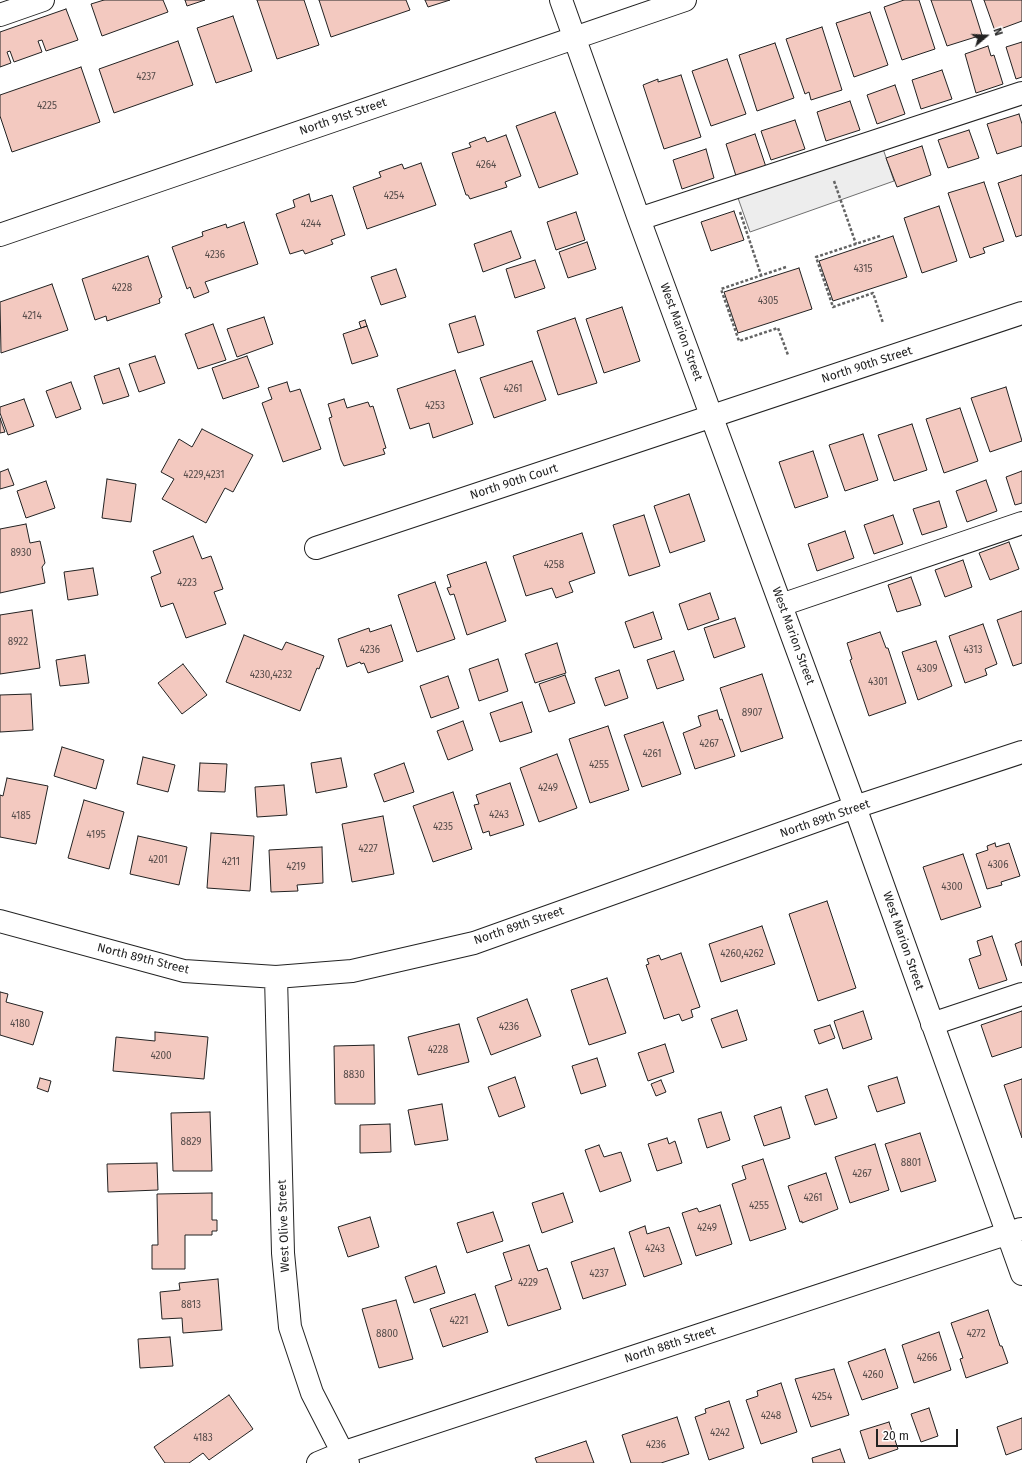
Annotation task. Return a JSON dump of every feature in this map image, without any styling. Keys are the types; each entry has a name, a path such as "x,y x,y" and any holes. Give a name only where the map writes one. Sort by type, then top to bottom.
{"street":[{"path":"0,14 43,0"},
{"name":"West Marion Street","path":"561,0 639,219 855,807 932,1024 1015,1231 1022,1274"},
{"name":"North 91st Street","path":"0,235 685,0"},
{"path":"639,219 1022,92"},
{"name":"North 90th Street","path":"712,416 1022,313"},
{"name":"North 90th Court","path":"316,548 712,416"},
{"path":"781,605 1022,523"},
{"name":"North 89th Street","path":"0,921 184,971 276,977 352,971 474,943 855,807 1022,752"},
{"name":"West Olive Street","path":"276,977 283,1253 290,1327 312,1393 345,1458"},
{"path":"932,1024 1022,994"},
{"name":"North 88th Street","path":"318,1463 345,1458 1015,1231"}],"path":[{"path":"826,157 856,244"},
{"path":"732,188 761,275"},
{"path":"880,236 816,257 832,307 873,294 883,322"},
{"path":"786,267 721,289 739,341 778,328 788,355"}],"shaded area":[{"path":"877,131 894,181 750,232 732,181"}],"building":[{"path":"104,0 163,0 168,12 102,36 91,4"},
{"path":"185,0 205,0 187,6"},
{"path":"257,0 304,0 319,45 277,59"},
{"path":"319,0 406,0 410,10 331,37"},
{"path":"425,0 450,0 428,7"},
{"path":"904,0 919,0 935,49 902,60 884,7"},
{"path":"931,0 971,0 982,35 947,46"},
{"path":"984,0 1022,0 1022,21 995,31"},
{"path":"66,9 78,40 46,51 42,40 38,41 42,52 14,62 10,51 7,52 11,63 0,67 0,32"},
{"path":"870,12 888,65 854,77 836,23"},
{"path":"233,16 252,71 216,83 197,28"},
{"path":"822,27 842,90 811,100 809,92 805,94 786,39"},
{"path":"178,41 193,85 114,113 99,69"},
{"path":"1022,42 1022,77 1016,79 1006,47"},
{"path":"775,43 794,98 757,111 739,55"},
{"path":"988,46 991,56 994,55 1003,84 976,93 965,54"},
{"path":"727,59 746,114 711,126 692,71"},
{"path":"81,67 100,122 12,152 0,116 0,95"},
{"path":"942,70 952,99 921,109 912,80"},
{"path":"681,75 701,137 664,149 643,85 658,79 658,82"},
{"path":"895,85 905,114 877,124 867,95"},
{"path":"850,101 860,130 826,141 817,112"},
{"path":"555,112 578,174 539,188 516,126"},
{"path":"1019,114 1022,124 1022,146 997,154 987,124"},
{"path":"795,120 805,149 771,160 761,131"},
{"path":"969,130 979,158 948,168 938,140"},
{"path":"755,134 766,167 736,176 726,144"},
{"path":"506,135 521,176 505,182 507,187 470,199 468,195 466,195 452,153 471,147 469,143 485,137 487,142"},
{"path":"922,146 931,175 897,187 886,158"},
{"path":"706,149 714,178 682,189 673,160"},
{"path":"421,163 436,205 367,229 353,187 381,177 379,172 402,164 404,169"},
{"path":"1022,175 1022,235 1016,237 998,183"},
{"path":"984,182 1004,241 983,248 985,253 970,258 948,193"},
{"path":"309,194 311,202 332,195 345,235 331,240 333,244 305,254 303,250 290,254 276,214 295,207 293,200"},
{"path":"939,206 957,261 922,273 904,218"},
{"path":"734,211 744,240 711,251 701,222"},
{"path":"576,212 585,240 556,250 547,222"},
{"path":"244,222 258,264 205,282 209,292 194,298 190,287 187,289 172,247 203,236 202,232 226,224 227,228"},
{"path":"511,231 521,258 483,272 474,244"},
{"path":"893,236 907,277 833,301 819,261"},
{"path":"587,242 596,269 568,278 559,252"},
{"path":"148,256 162,297 159,299 160,303 107,321 106,316 95,320 82,279"},
{"path":"535,260 545,288 515,298 506,269"},
{"path":"799,268 812,309 738,333 724,292"},
{"path":"396,269 406,297 381,305 371,277"},
{"path":"52,284 68,330 1,353 0,302"},
{"path":"622,307 640,361 604,373 586,319"},
{"path":"475,316 484,345 458,353 449,324"},
{"path":"264,317 273,344 237,357 227,329"},
{"path":"575,318 597,383 558,395 537,331"},
{"path":"365,320 367,326 361,328 359,322"},
{"path":"213,324 226,360 198,369 185,334"},
{"path":"367,326 378,356 352,364 343,334"},
{"path":"155,356 165,383 139,392 129,364"},
{"path":"247,356 259,387 223,399 212,368"},
{"path":"532,361 546,400 494,418 480,378"},
{"path":"119,368 129,396 103,404 94,376"},
{"path":"455,370 473,424 433,438 429,423 410,429 397,389"},
{"path":"71,382 81,409 56,418 46,391"},
{"path":"287,382 290,392 300,389 321,449 283,462 262,403 272,399 268,388"},
{"path":"1006,387 1022,441 990,452 971,398"},
{"path":"24,399 34,426 8,435 0,413 0,407"},
{"path":"344,399 347,408 368,402 370,407 373,406 386,448 383,449 385,454 344,466 329,418 332,417 328,404"},
{"path":"960,408 978,461 944,473 926,419"},
{"path":"0,418 5,432 0,433"},
{"path":"912,424 927,470 894,481 878,435"},
{"path":"202,429 253,455 233,492 225,488 206,523 162,499 174,479 161,472 179,439 192,447"},
{"path":"863,434 878,480 845,491 829,445"},
{"path":"813,451 828,497 795,508 779,462"},
{"path":"8,469 14,485 0,489 0,472"},
{"path":"1022,471 1022,503 1015,505 1006,477"},
{"path":"107,479 136,484 131,522 102,518"},
{"path":"986,480 997,511 967,522 956,491"},
{"path":"46,481 55,508 26,518 17,491"},
{"path":"689,494 705,541 670,553 654,506"},
{"path":"939,501 947,527 922,535 913,509"},
{"path":"644,515 660,566 629,576 613,525"},
{"path":"893,515 903,544 874,554 864,525"},
{"path":"26,524 30,543 40,541 45,563 42,567 45,583 0,593 0,529"},
{"path":"845,531 854,558 817,571 808,544"},
{"path":"582,533 595,573 569,582 573,592 556,598 552,588 526,596 513,556"},
{"path":"193,536 202,559 211,556 223,589 214,592 226,624 186,638 173,603 161,607 151,577 161,573 153,551"},
{"path":"1009,542 1019,569 990,580 979,553"},
{"path":"963,560 972,587 945,597 935,570"},
{"path":"486,562 506,621 467,635 454,594 450,595 447,588 451,587 447,575"},
{"path":"93,568 98,595 68,600 64,572"},
{"path":"911,577 921,605 897,612 888,585"},
{"path":"435,582 455,639 417,652 398,595"},
{"path":"710,593 719,619 688,630 679,604"},
{"path":"32,610 40,668 0,674 0,615"},
{"path":"1022,611 1022,663 1013,666 997,620"},
{"path":"653,612 662,639 634,648 625,622"},
{"path":"735,618 745,647 714,658 704,628"},
{"path":"983,624 997,664 985,669 987,675 965,683 949,636"},
{"path":"391,625 403,661 368,673 364,663 361,664 360,662 347,667 338,639 369,628 370,632"},
{"path":"880,632 886,648 888,648 906,703 869,716 850,660 852,659 847,643"},
{"path":"244,635 282,650 286,642 324,656 319,669 317,668 300,711 226,682"},
{"path":"936,641 952,686 918,700 902,652"},
{"path":"557,643 566,673 535,683 525,654"},
{"path":"674,651 684,680 657,689 647,660"},
{"path":"85,655 89,683 60,686 56,660"},
{"path":"498,659 508,691 479,701 469,669"},
{"path":"183,664 207,695 182,714 158,683"},
{"path":"619,670 628,698 605,706 595,678"},
{"path":"762,674 783,738 741,752 720,688"},
{"path":"565,675 575,703 549,712 539,684"},
{"path":"448,676 459,708 431,718 420,686"},
{"path":"31,694 33,730 0,732 0,695"},
{"path":"522,702 532,732 500,742 490,713"},
{"path":"717,710 720,720 722,719 735,756 695,769 683,733 701,726 698,716"},
{"path":"463,721 473,750 448,760 437,731"},
{"path":"663,722 681,774 642,787 624,735"},
{"path":"608,726 629,790 590,803 569,739"},
{"path":"62,747 104,760 96,789 54,776"},
{"path":"557,754 577,808 539,822 520,768"},
{"path":"143,757 175,765 168,792 137,784"},
{"path":"341,758 347,787 316,793 311,763"},
{"path":"200,763 227,764 225,792 198,791"},
{"path":"404,763 414,792 384,802 374,774"},
{"path":"7,778 48,786 36,844 0,837 0,795 3,796"},
{"path":"510,783 524,825 490,836 489,831 483,833 474,805 479,804 476,795"},
{"path":"284,785 287,815 257,817 255,787"},
{"path":"453,792 472,849 433,862 413,806"},
{"path":"84,800 124,812 109,869 68,858"},
{"path":"383,816 394,874 352,882 342,824"},
{"path":"211,833 254,836 250,891 207,888"},
{"path":"138,836 187,847 179,885 130,874"},
{"path":"995,843 996,847 1009,843 1020,876 1001,882 1002,885 987,889 976,854 988,850 987,846"},
{"path":"322,847 323,883 297,885 298,891 271,892 269,850"},
{"path":"963,854 981,907 941,920 923,867"},
{"path":"827,901 856,988 818,1001 789,914"},
{"path":"762,926 775,964 721,982 709,944"},
{"path":"992,936 1007,980 979,989 969,959 981,955 977,941"},
{"path":"1022,941 1022,966 1015,944"},
{"path":"681,953 700,1007 691,1010 693,1017 682,1021 679,1014 664,1019 646,965 649,964 647,959 659,955 661,960"},
{"path":"607,978 626,1033 589,1045 571,990"},
{"path":"0,992 8,994 6,1002 43,1012 33,1045 0,1035"},
{"path":"527,999 541,1036 491,1055 477,1018"},
{"path":"737,1010 747,1040 722,1048 711,1019"},
{"path":"863,1011 872,1039 843,1049 834,1021"},
{"path":"1022,1011 1022,1047 992,1057 981,1025"},
{"path":"459,1024 469,1062 418,1075 408,1037"},
{"path":"830,1025 835,1038 819,1044 814,1030"},
{"path":"155,1032 208,1037 204,1079 113,1071 116,1037 155,1041"},
{"path":"665,1044 674,1072 648,1081 638,1053"},
{"path":"374,1045 375,1104 335,1104 334,1046"},
{"path":"597,1058 606,1086 581,1094 572,1066"},
{"path":"515,1077 525,1107 499,1117 488,1087"},
{"path":"897,1077 905,1103 877,1112 868,1086"},
{"path":"40,1078 51,1081 48,1092 37,1088"},
{"path":"1022,1079 1022,1138 1004,1085"},
{"path":"661,1080 666,1092 656,1096 651,1084"},
{"path":"827,1089 837,1118 815,1125 805,1096"},
{"path":"442,1104 448,1140 415,1145 408,1110"},
{"path":"781,1107 790,1138 764,1146 754,1116"},
{"path":"210,1112 212,1171 173,1171 171,1113"},
{"path":"721,1112 730,1140 707,1148 698,1119"},
{"path":"390,1124 391,1152 360,1153 360,1125"},
{"path":"920,1133 936,1181 901,1192 885,1144"},
{"path":"667,1138 669,1144 675,1141 682,1163 657,1171 648,1144"},
{"path":"875,1144 889,1190 850,1203 835,1157"},
{"path":"599,1145 604,1157 621,1152 631,1181 600,1192 585,1150"},
{"path":"763,1159 786,1229 750,1241 732,1184 746,1179 742,1166"},
{"path":"157,1163 158,1190 108,1192 107,1164"},
{"path":"826,1173 838,1209 802,1223 802,1221 800,1222 788,1186"},
{"path":"212,1193 212,1220 217,1220 217,1231 212,1231 212,1235 185,1235 185,1269 152,1269 152,1245 158,1245 157,1194"},
{"path":"563,1193 573,1222 542,1233 532,1203"},
{"path":"720,1205 732,1244 696,1256 682,1213 697,1208 699,1212"},
{"path":"493,1212 503,1241 467,1253 457,1223"},
{"path":"370,1217 379,1247 348,1257 338,1227"},
{"path":"645,1226 647,1234 669,1227 682,1264 644,1277 629,1232"},
{"path":"529,1245 538,1271 547,1268 561,1309 508,1326 495,1286 512,1280 503,1253"},
{"path":"614,1248 626,1285 583,1299 571,1262"},
{"path":"436,1266 445,1293 414,1303 405,1277"},
{"path":"218,1279 222,1330 183,1333 182,1318 162,1319 160,1292 180,1290 179,1283"},
{"path":"475,1294 488,1332 443,1347 430,1309"},
{"path":"396,1300 413,1359 379,1368 362,1309"},
{"path":"988,1310 1000,1346 1002,1346 1008,1363 966,1378 960,1359 963,1358 951,1323"},
{"path":"939,1332 951,1370 914,1383 902,1345"},
{"path":"170,1337 173,1366 140,1368 138,1339"},
{"path":"885,1349 898,1388 862,1400 848,1362"},
{"path":"834,1369 849,1415 811,1427 795,1379"},
{"path":"781,1383 797,1432 761,1444 746,1400 758,1396 757,1391"},
{"path":"229,1395 253,1429 209,1460 203,1453 189,1463 165,1463 154,1447"},
{"path":"729,1401 744,1448 709,1460 695,1417 706,1413 705,1409"},
{"path":"929,1408 938,1436 921,1442 911,1414"},
{"path":"677,1417 689,1454 661,1463 631,1463 622,1435"},
{"path":"1022,1418 1022,1449 1006,1455 997,1427"},
{"path":"889,1422 898,1449 869,1459 860,1431"},
{"path":"586,1441 594,1463 537,1463 535,1458"},
{"path":"840,1449 845,1463 813,1463 812,1458"}]}
